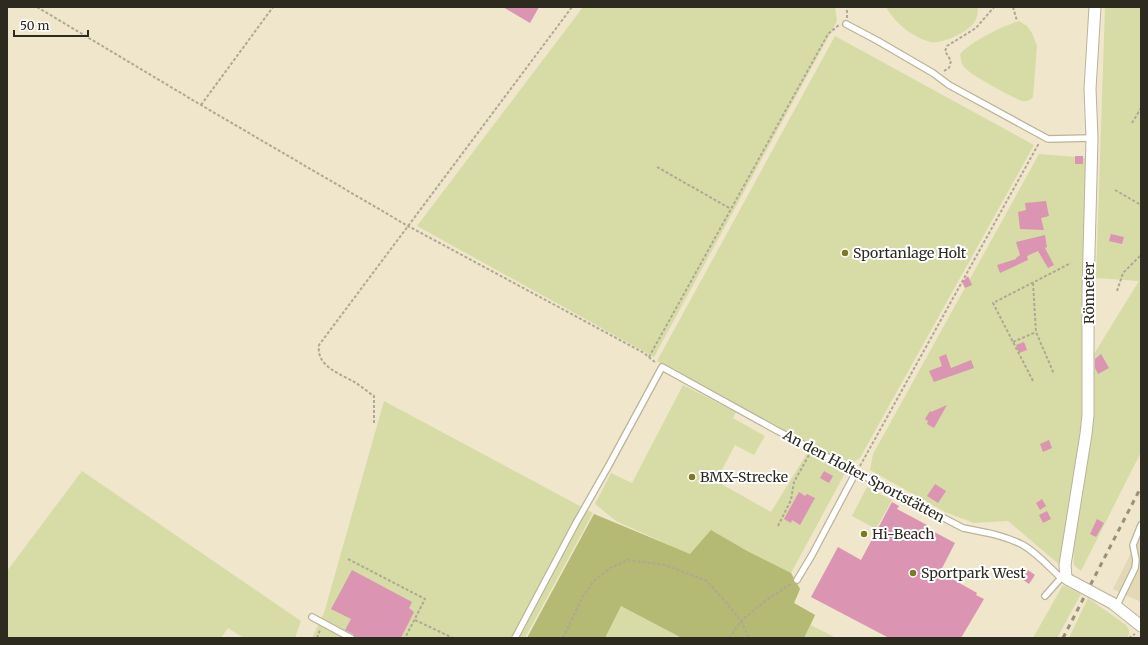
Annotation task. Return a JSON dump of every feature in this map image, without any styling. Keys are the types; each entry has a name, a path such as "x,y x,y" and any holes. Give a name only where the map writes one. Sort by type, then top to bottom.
{"street":[{"name":"Rönneter","path":"1066,578 1065,565 1088,414 1088,290 1092,138 1090,89 1095,7"},
{"path":"1066,578 1114,604 1141,615"},
{"path":"1114,604 1141,626"}],"lane":[{"path":"846,24 933,73 949,85 1048,139 1092,138"},
{"path":"515,638 576,523 662,367"},
{"name":"An den Holter Sportstätten","path":"662,367 963,528 995,534 1022,545 1066,578"},
{"path":"797,580 856,472"},
{"path":"1114,604 1135,568 1136,560 1133,545 1141,525"},
{"path":"1045,596 1066,578"},
{"path":"312,618 351,638"}],"path":[{"path":"37,7 408,226 637,349 662,367"},
{"path":"201,105 274,7"},
{"path":"374,423 374,396 356,383 331,369 322,361 318,352 319,345 572,7"},
{"path":"933,73 945,71 949,68 951,61 945,51 947,46 976,28 994,7"},
{"path":"1013,7 1017,21"},
{"path":"649,357 828,34 837,26 846,24"},
{"path":"1132,123 1141,108"},
{"path":"856,472 1043,136"},
{"path":"657,167 731,209"},
{"path":"1115,190 1141,205"},
{"path":"1117,291 1123,273 1141,255"},
{"path":"1033,381 993,303 1072,263"},
{"path":"1033,282 1036,332 1054,374"},
{"path":"1013,342 1036,332"},
{"path":"778,526 791,500 794,482 813,449"},
{"path":"348,558 424,599 405,638"},
{"path":"563,638 583,596 594,581 610,568 628,560 665,565 707,581 741,621 749,638"},
{"path":"729,638 741,621 769,598 797,580"},
{"path":"415,620 453,638"}],"shaded area":[{"path":"1141,533 1141,602 1113,589"}],"green space":[{"path":"583,7 835,7 837,21 654,357 417,226"},
{"path":"886,7 978,7 974,22 965,31 947,40 931,42 918,37 905,29 894,19"},
{"path":"1105,7 1141,7 1141,452 1081,571 1074,565 1073,545 1093,419 1094,354 1139,281 1096,278"},
{"path":"1019,21 1027,26 1032,33 1037,46 1033,97 1030,100 1025,101 1017,99 983,81 969,71 961,62 960,54 988,34"},
{"name":"Sportanlage Holt","path":"835,36 1034,145 860,458 850,464 791,573 800,589 794,603 815,615 811,625 836,638 527,638 594,514 669,545 616,521 595,504 611,473 632,483 683,385 736,412 733,418 765,436 754,455 735,445 716,481 771,512 811,447 657,361"},
{"path":"1039,154 1089,158 1082,432 1061,566 1008,521 974,523 945,512 870,470 873,454"},
{"path":"384,401 593,513 525,638 312,638 324,613"},
{"path":"82,471 301,621 295,638 244,638 228,628 221,638 7,638 7,571"},
{"path":"867,487 892,500 876,529 852,516"},
{"path":"594,514 690,554 711,530 747,551 791,573 800,589 794,603 815,615 804,638 682,638 621,606 605,638 527,638"},
{"path":"1063,585 1081,594 1057,638 1033,638"},
{"path":"1088,598 1126,625 1129,630 1129,635 1126,638 1069,638"}],"building":[{"path":"503,7 539,7 530,23"},
{"path":"1075,156 1083,156 1083,164 1075,164"},
{"path":"1046,201 1049,216 1041,218 1044,230 1020,229 1018,212 1026,210 1025,203"},
{"path":"1111,234 1124,237 1122,244 1109,241"},
{"path":"1045,235 1047,247 1045,248 1054,265 1048,268 1038,251 1027,256 1028,260 1000,273 997,265 1016,259 1020,255 1016,242"},
{"path":"968,276 972,285 965,288 962,282"},
{"path":"1024,342 1027,350 1019,353 1016,345"},
{"path":"946,354 951,368 971,360 974,368 934,382 929,371 942,366 939,357"},
{"path":"1101,354 1109,368 1098,374 1095,368 1095,359"},
{"path":"947,405 934,428 927,424 928,421 925,419 930,411 931,412"},
{"path":"1049,440 1052,448 1043,452 1040,444"},
{"path":"824,471 833,476 829,483 820,478"},
{"path":"935,484 946,491 938,503 927,496"},
{"path":"799,492 805,496 807,494 815,498 800,525 792,520 791,523 784,519"},
{"path":"1042,499 1046,506 1040,510 1036,503"},
{"name":"Sportpark West","path":"892,502 899,506 897,509 927,525 925,527 955,543 940,572 977,593 976,595 984,599 961,638 889,638 811,597 838,547 861,560"},
{"path":"1047,511 1051,519 1043,523 1039,515"},
{"path":"1097,519 1104,523 1096,537 1090,534"},
{"path":"352,570 412,602 409,608 414,612 401,638 355,638 353,634 345,630 351,619 331,609"},
{"path":"1028,570 1035,575 1029,584 1022,579"}],"railway":[{"path":"1063,638 1141,487"}],"place":[{"name":"Sportanlage Holt","path":"845,253"},
{"name":"BMX-Strecke","path":"692,477"},
{"name":"Hi-Beach","path":"864,534"},
{"name":"Sportpark West","path":"913,573"}]}
